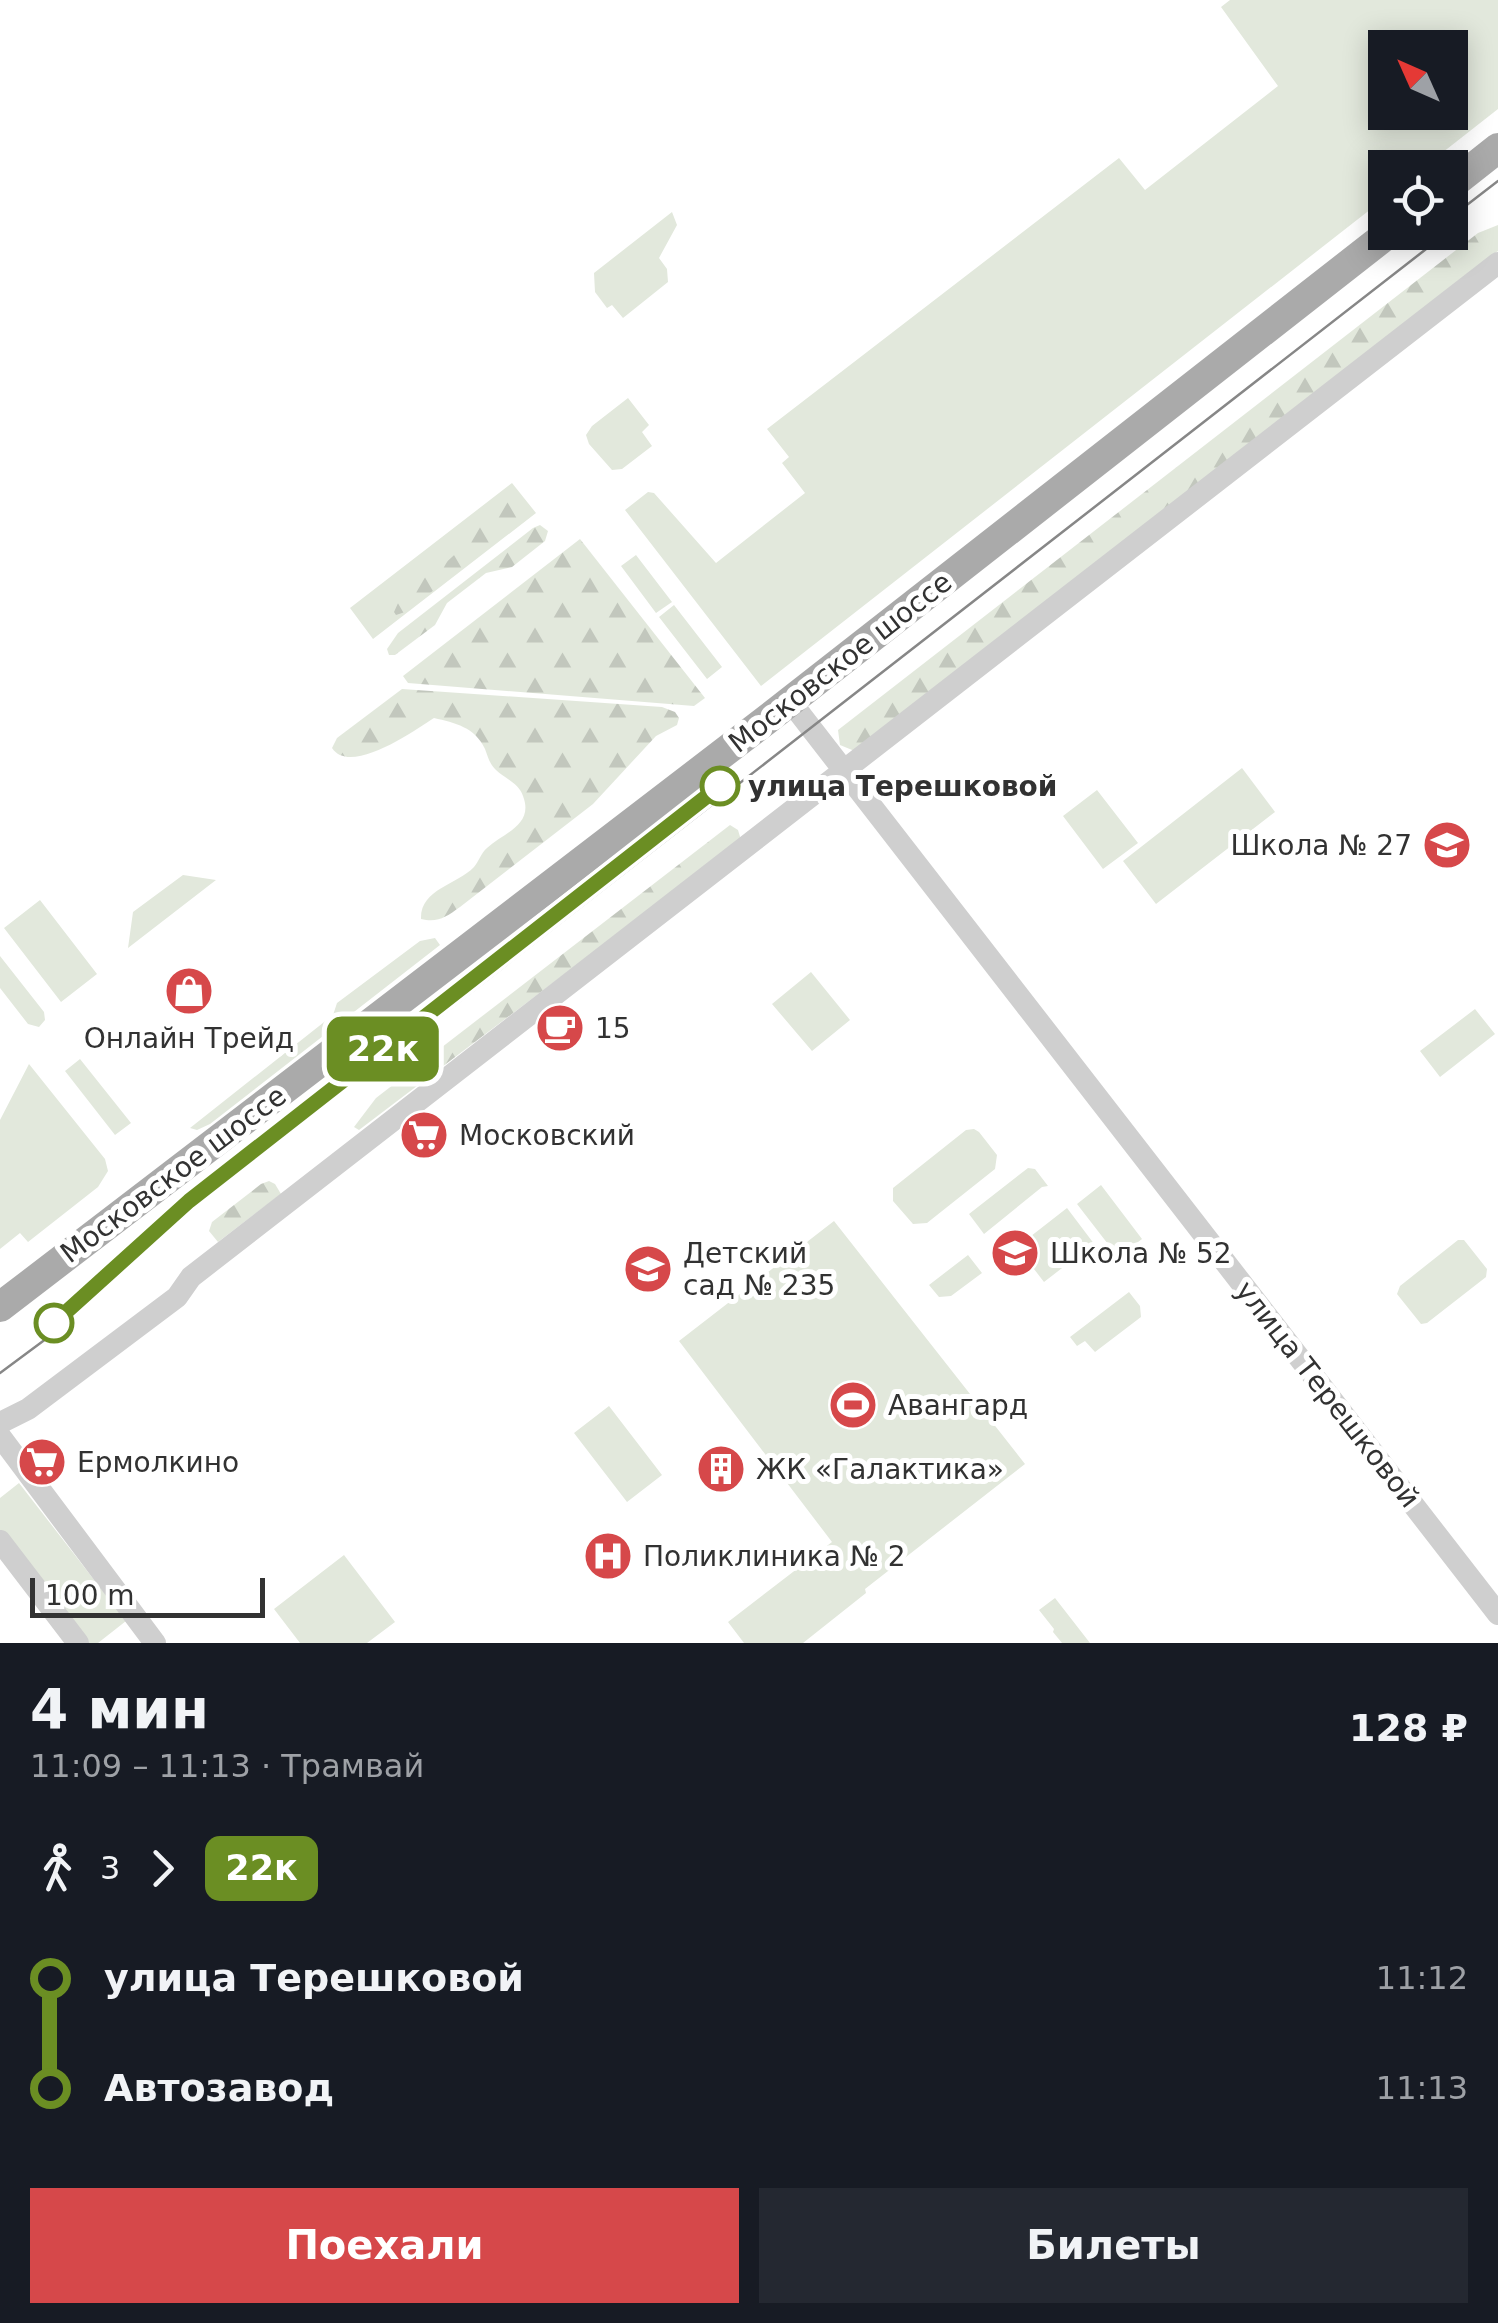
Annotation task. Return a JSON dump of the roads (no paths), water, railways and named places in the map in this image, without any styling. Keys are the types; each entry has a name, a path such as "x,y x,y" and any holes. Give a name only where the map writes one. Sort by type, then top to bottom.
{"main road":[{"path":"1468,172 1498,148"},
{"name":"Московское шоссе","path":"0,1307 790,701 1368,249"}],"street":[{"path":"0,1422 28,1408 176,1298 191,1277 1498,263"},
{"name":"улица Терешковой","path":"790,701 1498,1614"},
{"path":"0,1436 142,1638"},
{"path":"0,1541 78,1643"}],"tram line":[{"path":"1468,204 1498,181"},
{"path":"0,1373 62,1327 195,1207 1425,250"},
{"name":"22к","path":"54,1323 189,1201 720,786"}],"place":[{"name":"улица Терешковой","path":"720,786"},
{"name":"Школа № 27","path":"1447,845"},
{"name":"Онлайн Трейд","path":"189,991"},
{"name":"15","path":"560,1028"},
{"name":"Московский","path":"424,1135"},
{"name":"Школа № 52","path":"1015,1253"},
{"name":"Детский сад № 235","path":"648,1269"},
{"name":"Авангард","path":"853,1405"},
{"name":"Ермолкино","path":"42,1462"},
{"name":"ЖК «Галактика»","path":"721,1469"},
{"name":"Поликлиника № 2","path":"608,1556"}]}
